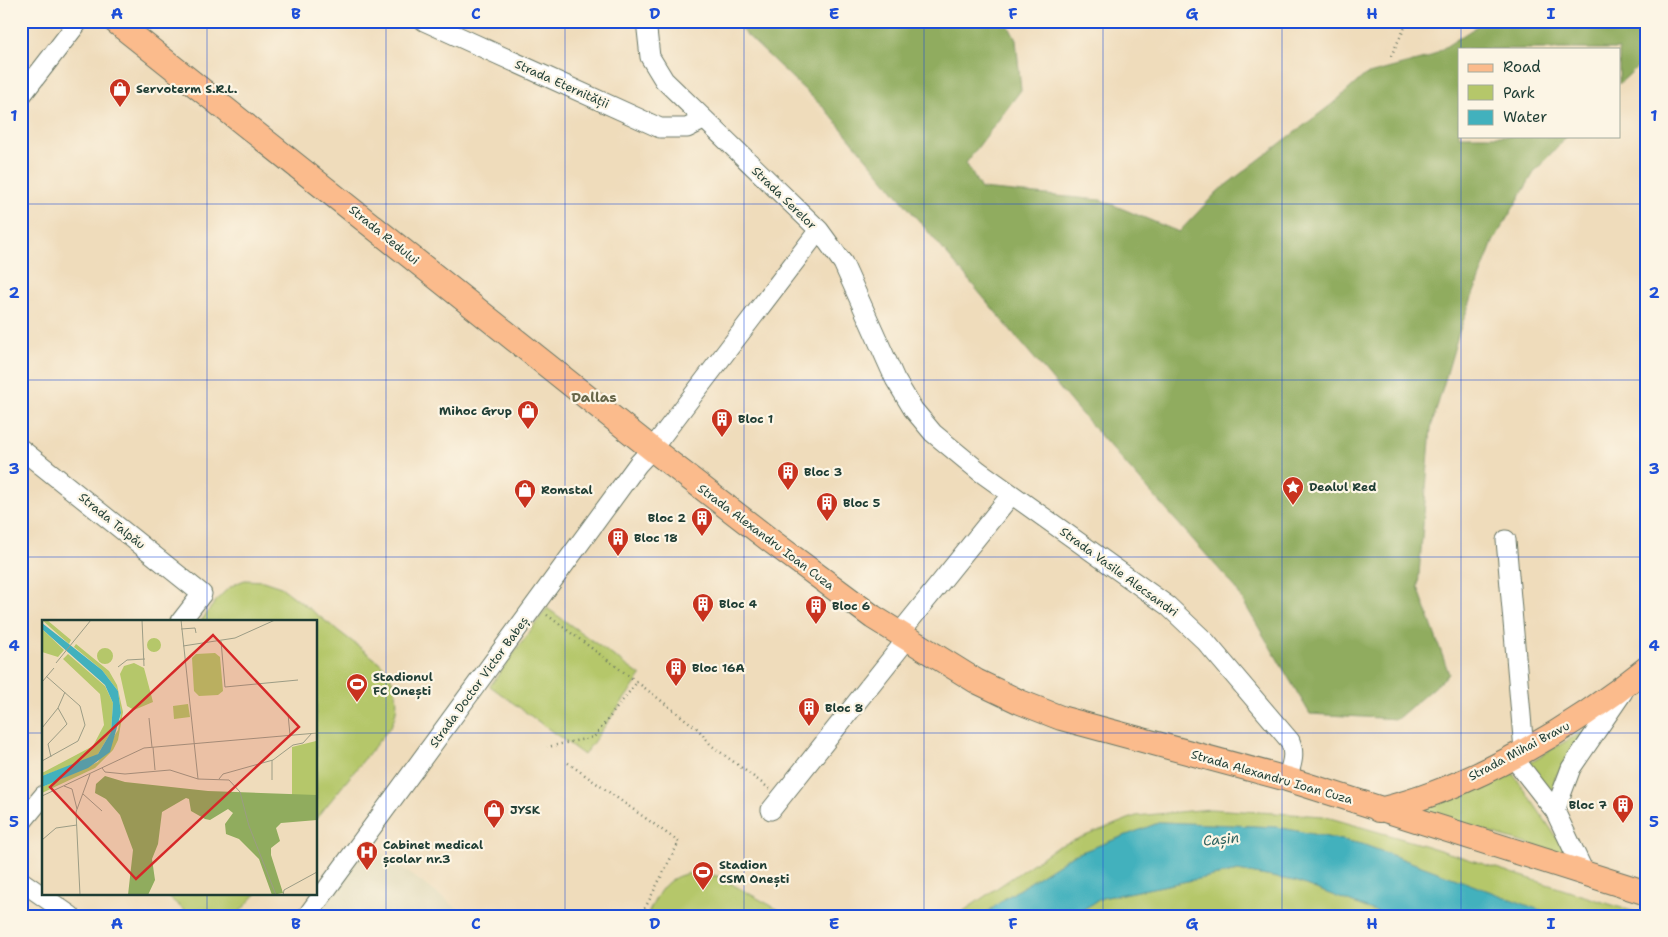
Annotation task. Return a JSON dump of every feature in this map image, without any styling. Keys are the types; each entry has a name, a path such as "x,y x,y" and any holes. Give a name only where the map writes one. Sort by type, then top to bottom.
{"main road":[{"name":"Strada Redului","path":"115,21 652,449"},
{"name":"Strada Alexandru Ioan Cuza","path":"652,449 843,595 903,636 976,681 1036,709 1087,725 1287,779 1379,810 1647,893"},
{"name":"Strada Mihai Bravu","path":"1379,810 1423,797 1518,753 1592,710 1639,675"}],"street":[{"path":"21,96 78,21"},
{"name":"Strada Eternității","path":"424,21 660,128 687,128 703,120"},
{"name":"Strada Serelor","path":"646,21 647,46 656,69 672,89 819,230 652,449"},
{"name":"Strada Vasile Alecsandri","path":"819,230 842,263 895,379 914,409 933,432 958,455 1139,584 1190,626 1290,741 1294,750 1287,779"},
{"name":"Strada Talpău","path":"21,449 202,594 182,620"},
{"name":"Strada Doctor Victor Babeș","path":"307,916 632,472 652,449"},
{"path":"776,804 1011,494"},
{"path":"1506,540 1518,753 1554,811 1585,874"},
{"path":"1554,811 1571,768 1639,675"},
{"path":"21,823 42,797"},
{"path":"21,881 71,916"}],"path":[{"path":"1391,56 1408,21"},
{"path":"544,612 698,729 711,745 776,804"},
{"path":"547,747 594,737 637,682"},
{"path":"568,763 680,842 641,916"}],"shaded area":[{"path":"364,840 468,916 307,916"}],"green space":[{"path":"732,21 1006,21 1016,40 1021,90 966,163 981,189 1101,200 1179,232 1218,191 1336,101 1365,75 1428,58 1476,27 1481,21 1647,21 1647,58 1620,83 1620,48 1458,48 1458,138 1565,138 1535,171 1493,242 1459,332 1431,428 1418,587 1449,674 1397,719 1310,714 1234,586 1076,408 826,110"},
{"name":"Stadionul FC Onești","path":"245,580 263,581 281,587 379,662 394,684 397,701 391,726 318,817 318,620 202,620 225,591"},
{"path":"547,608 641,676 584,755 490,686"},
{"path":"1587,729 1589,732 1555,778 1552,794 1529,765 1530,762"},
{"path":"1512,772 1566,851 1565,855 1422,813 1423,807"},
{"path":"1210,809 1323,816 1427,846 1647,916 1556,916 1362,844 1277,827 1161,822 1071,856 1004,899 983,916 956,916 1057,847 1136,816"},
{"path":"1238,871 1295,881 1388,916 1072,916 1102,898"},
{"name":"Stadion CSM Onești","path":"698,872 717,876 790,916 647,916 665,885 678,876"},
{"path":"165,894 256,894 236,916 191,916"}],"water":[{"name":"Cașin","path":"1161,822 1277,827 1362,844 1556,916 1388,916 1295,881 1238,871 1102,898 1072,916 983,916 1004,899 1071,856"}],"place":[{"name":"Servoterm S.R.L.","path":"120,108"},
{"name":"Mihoc Grup","path":"528,430"},
{"name":"Bloc 1","path":"722,438"},
{"name":"Bloc 3","path":"788,491"},
{"name":"Dealul Red","path":"1293,506"},
{"name":"Romstal","path":"525,509"},
{"name":"Bloc 5","path":"827,522"},
{"name":"Bloc 2","path":"702,537"},
{"name":"Bloc 18","path":"618,557"},
{"name":"Bloc 4","path":"703,623"},
{"name":"Bloc 6","path":"816,625"},
{"name":"Bloc 16A","path":"676,687"},
{"name":"Stadionul FC Onești","path":"357,703"},
{"name":"Bloc 8","path":"809,727"},
{"name":"Bloc 7","path":"1623,824"},
{"name":"JYSK","path":"494,829"},
{"name":"Cabinet medical școlar nr.3","path":"367,871"},
{"name":"Stadion CSM Onești","path":"703,891"}],"district":[{"name":"Dallas","path":"594,397"}]}
